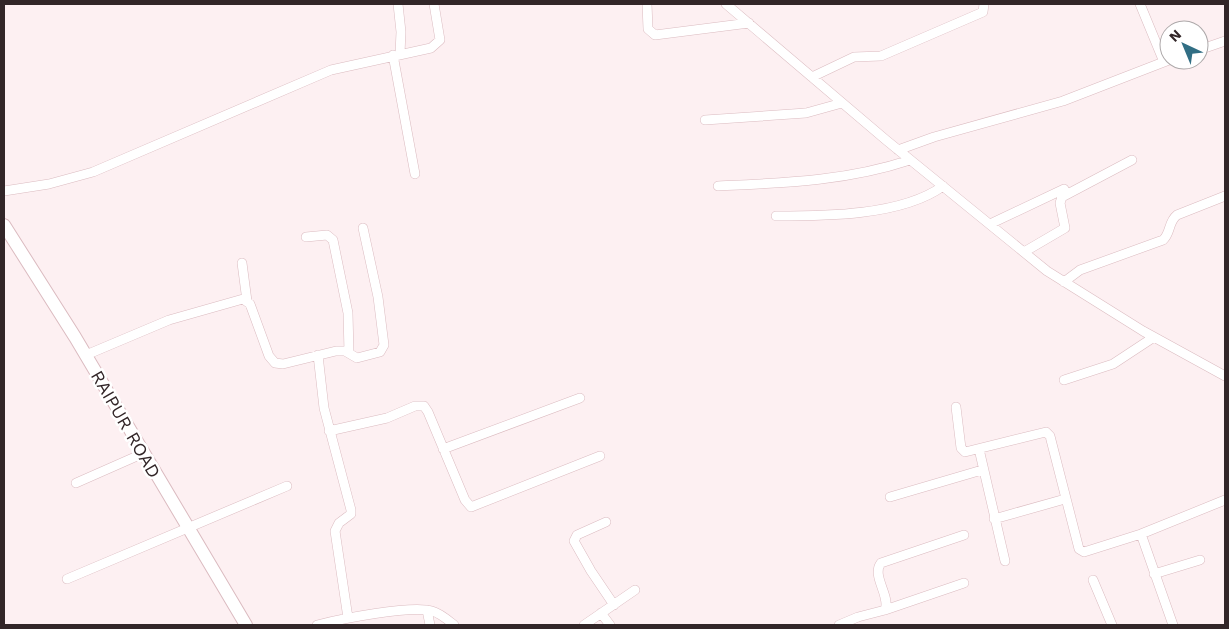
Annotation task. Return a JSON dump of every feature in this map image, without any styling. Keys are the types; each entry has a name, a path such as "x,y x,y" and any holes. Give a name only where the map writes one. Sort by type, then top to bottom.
{"main road":[{"name":"RAIPUR ROAD","path":"4,224 86,355 246,625"}],"street":[{"path":"398,4 401,32 396,54 415,174"},
{"path":"4,191 49,184 93,172 316,75 396,54 431,48 440,40 434,4"},
{"path":"647,4 648,29 655,35 749,23"},
{"path":"726,4 910,160 1064,282 1154,337 1225,376"},
{"path":"812,77 854,57 875,58 891,52 983,12 984,4"},
{"path":"1140,4 1159,46"},
{"path":"1209,47 1225,41"},
{"path":"898,150 954,131 1063,100 1159,64"},
{"path":"705,120 806,114 842,103"},
{"path":"718,186 828,179 877,170 910,160"},
{"path":"1024,252 1065,228 1060,203 1062,197 1132,160"},
{"path":"776,216 827,216 854,213 918,200 943,186"},
{"path":"990,224 1064,189"},
{"path":"1064,282 1080,270 1163,240 1168,235 1173,219 1177,215 1225,196"},
{"path":"242,263 247,301 269,356 275,363 283,364 336,352 349,353 361,358 384,349 378,298 363,228"},
{"path":"306,237 327,235 333,240 348,313 349,353"},
{"path":"86,355 169,320 238,300 247,301"},
{"path":"1064,380 1113,364 1154,337"},
{"path":"318,355 321,391 329,431 351,510 351,514 339,523 335,531 348,618"},
{"path":"443,449 580,398"},
{"path":"329,431 387,418 416,406 424,406 465,500 470,507 475,507 600,456"},
{"path":"956,407 961,448 965,452 1046,432 1050,436 1079,549 1084,552 1141,534 1225,500"},
{"path":"979,449 982,470 1005,561"},
{"path":"76,483 144,453"},
{"path":"890,497 982,470"},
{"path":"67,579 287,486"},
{"path":"994,519 1065,499"},
{"path":"606,522 577,535 574,542 590,571 614,604"},
{"path":"1141,534 1173,625"},
{"path":"886,610 886,602 878,571 881,563 964,535"},
{"path":"1154,574 1200,560"},
{"path":"1093,580 1112,625"},
{"path":"839,625 858,617 886,610 964,583"},
{"path":"584,625 635,590"},
{"path":"427,610 430,625"},
{"path":"317,625 348,618 427,610 438,613 454,625"},
{"path":"601,613 610,625"}]}
